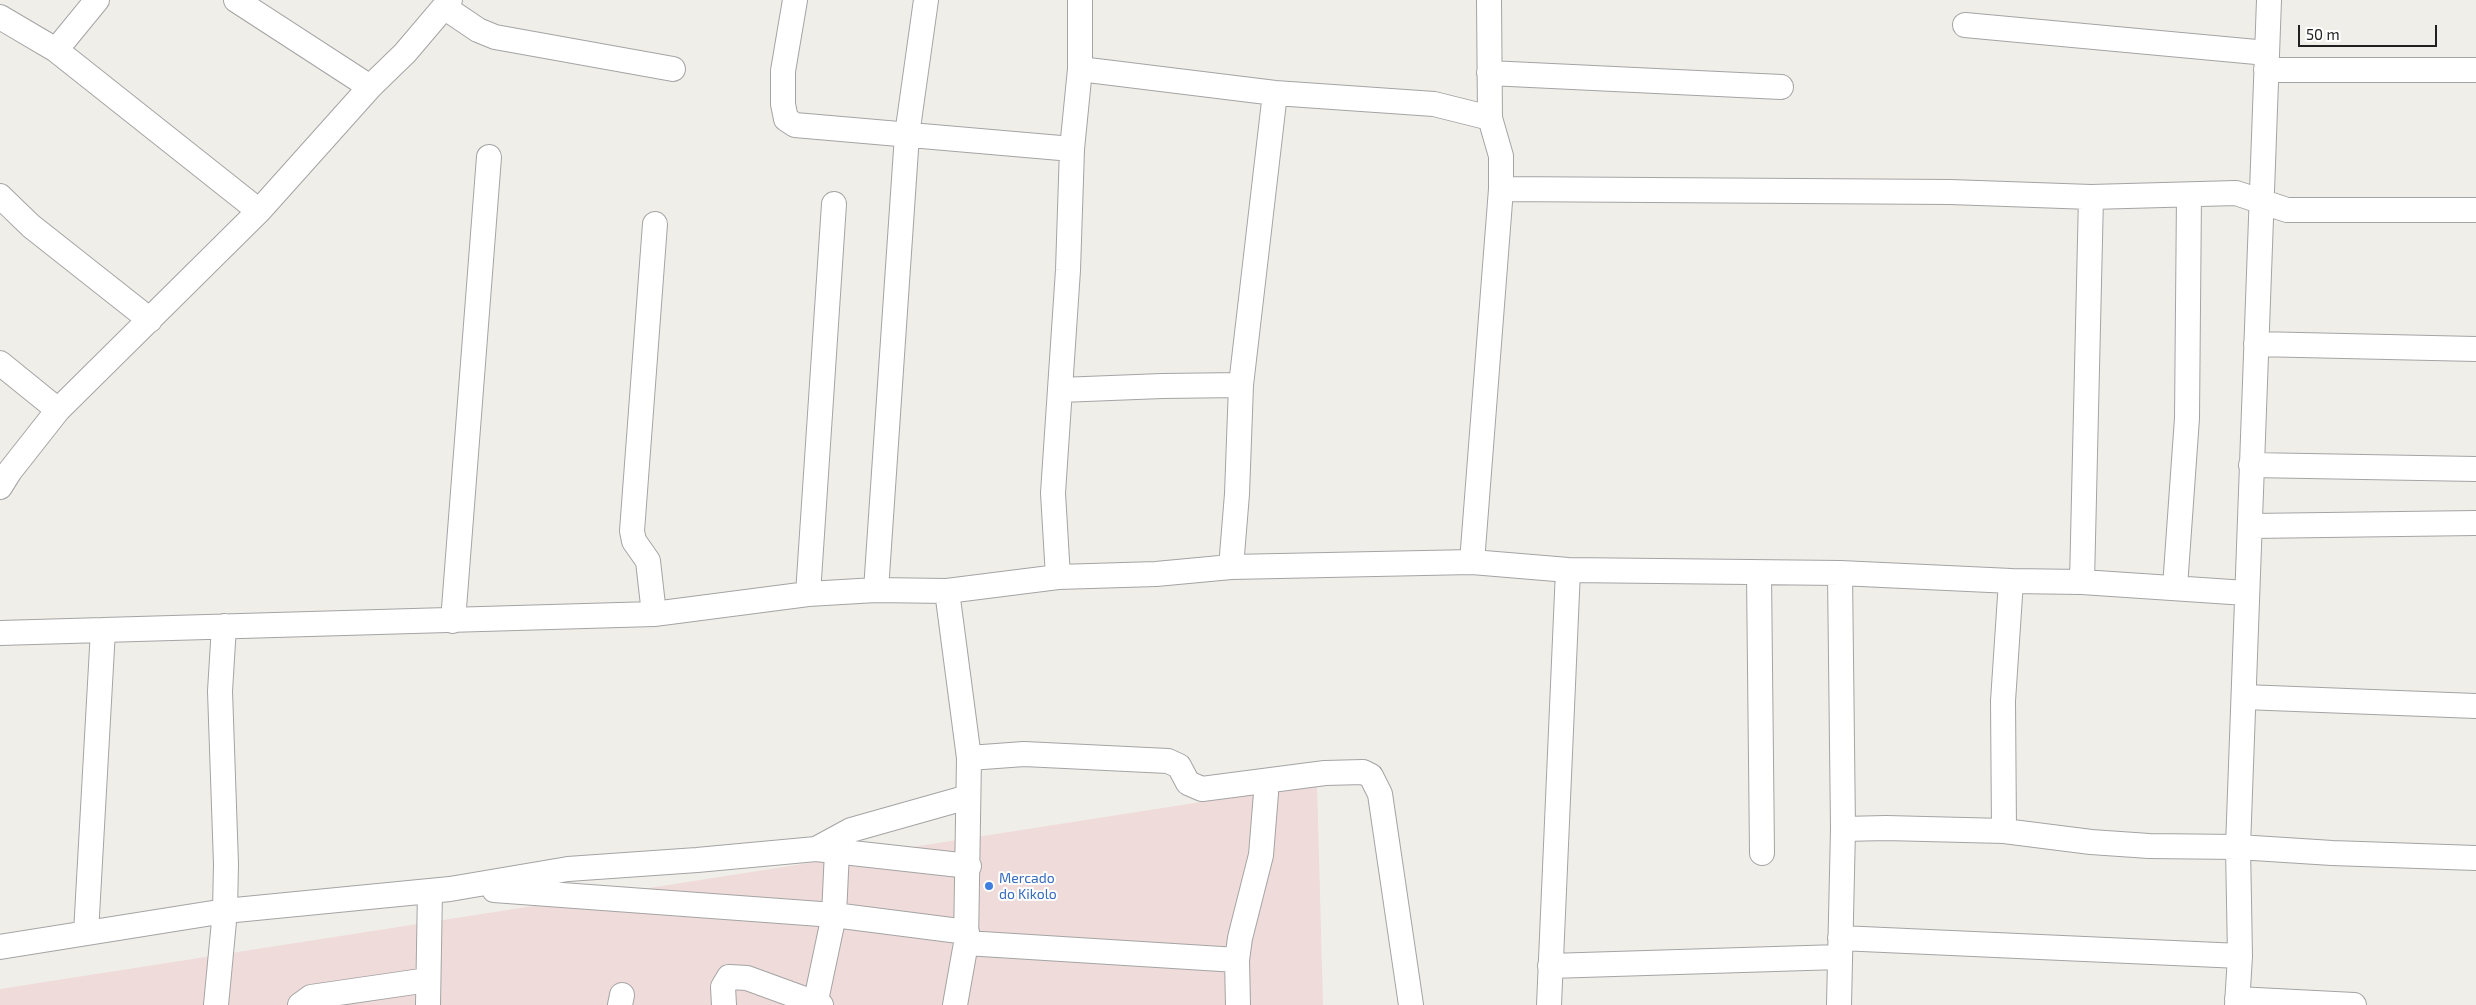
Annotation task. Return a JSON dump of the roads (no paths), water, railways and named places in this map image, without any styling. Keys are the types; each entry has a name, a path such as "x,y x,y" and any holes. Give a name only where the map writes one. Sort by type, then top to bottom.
{"street":[{"path":"56,50 97,0"},
{"path":"236,0 370,88"},
{"path":"795,0 783,71 783,104 786,119 795,125 1072,149"},
{"path":"876,590 907,135 926,0"},
{"path":"1058,577 1053,493 1068,270 1072,149 1080,69 1080,0"},
{"path":"1472,562 1501,189 1501,156 1490,118 1489,0"},
{"path":"2269,0 2251,464 2251,526 2246,593 2238,847 2240,956 2237,1002 2354,1005"},
{"path":"3,474 58,410 259,211 370,88 405,53 447,3 478,30 495,37 673,69"},
{"path":"0,17 56,50 259,211"},
{"path":"1965,25 2267,61 2476,70"},
{"path":"1080,69 1275,93 1434,104 1490,118"},
{"path":"1489,73 1781,87"},
{"path":"1231,567 1237,494 1241,385 1275,93"},
{"path":"453,621 489,157"},
{"path":"1501,189 1950,192 2090,197 2236,193 2287,210 2476,210"},
{"path":"2175,588 2187,418 2189,195"},
{"path":"0,196 31,226 150,320"},
{"path":"2082,582 2090,197"},
{"path":"808,594 834,204"},
{"path":"654,614 648,561 634,540 632,531 655,224"},
{"path":"2256,344 2476,349"},
{"path":"0,363 58,410"},
{"path":"1060,390 1241,385"},
{"path":"2251,464 2476,469"},
{"path":"2251,526 2476,523"},
{"path":"0,633 654,614 808,594 876,590 947,591 1058,577 1156,574 1231,567 1472,562 1568,570 1759,574 1840,573 2012,581 2082,582 2246,593"},
{"path":"1549,1005 1568,570"},
{"path":"1839,1005 1839,948 1844,829 1840,573"},
{"path":"1759,574 1762,853"},
{"path":"2004,831 2003,701 2012,581"},
{"path":"947,591 969,758 967,938 956,1005"},
{"path":"216,1005 225,911 226,864 220,691 224,626"},
{"path":"86,934 103,630"},
{"path":"2244,697 2476,706"},
{"path":"969,758 1024,754 1168,761 1179,766 1188,783 1202,789 1325,773 1363,772 1371,776 1380,794 1411,1005"},
{"path":"1238,1005 1237,960 1244,915 1260,855 1267,781"},
{"path":"826,850 851,830 968,797"},
{"path":"1844,829 1886,828 2004,831 2091,842 2476,858"},
{"path":"0,947 225,911 430,891 568,869 826,850 969,866"},
{"path":"724,1005 723,987 730,977 747,978 817,1004 834,916 826,850"},
{"path":"460,887 834,916 967,938 1237,960"},
{"path":"428,1005 430,891"},
{"path":"1550,966 1839,948 2240,956"},
{"path":"300,1005 311,997 428,980"}],"place":[{"name":"Mercado do Kikolo","path":"989,886"}]}
